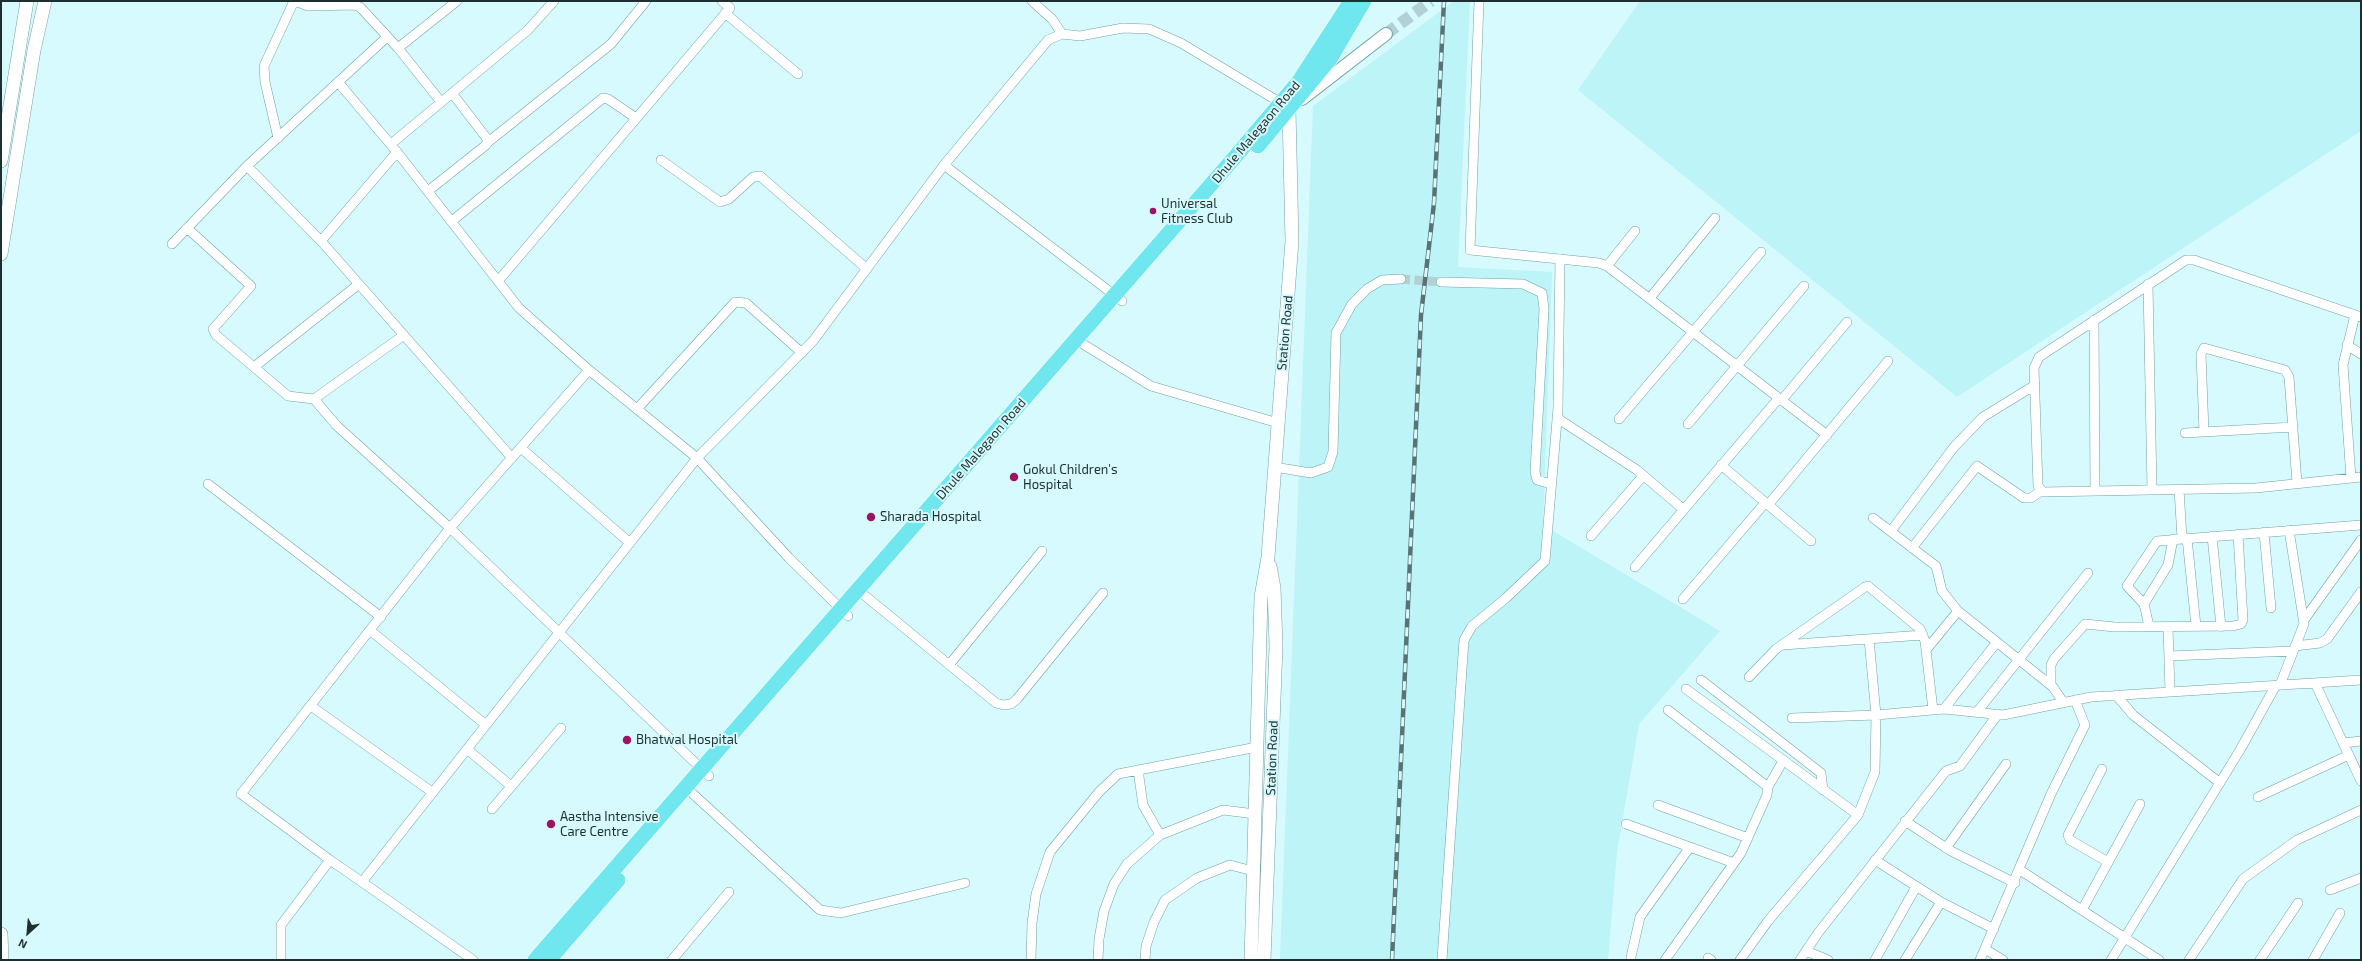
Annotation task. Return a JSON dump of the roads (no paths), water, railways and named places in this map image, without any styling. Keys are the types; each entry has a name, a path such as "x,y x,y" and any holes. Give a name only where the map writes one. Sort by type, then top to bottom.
{"main road":[{"path":"1,161 27,1"},
{"path":"1,254 34,50 45,1"},
{"name":"Dhule Malegaon Road","path":"1285,106 1299,81 1351,1"},
{"name":"Dhule Malegaon Road","path":"535,960 705,772 1285,106 1330,59 1364,1"},
{"name":"Station Road","path":"1251,960 1261,597 1268,557 1292,241 1285,106"},
{"name":"Station Road","path":"1264,960 1276,646 1274,588 1268,557"},
{"path":"550,960 693,794 705,772"},
{"path":"1,934 2,960"}],"street":[{"path":"278,138 265,82 264,66 297,1 316,6 357,5 398,48 441,102"},
{"path":"398,48 457,1"},
{"path":"391,144 531,26 554,1"},
{"path":"428,191 611,44 646,1"},
{"path":"722,1 731,7 798,74"},
{"path":"1032,1 1052,19 1062,34"},
{"path":"1479,1 1470,250 1599,263 1607,266 1779,400 1827,435"},
{"path":"499,280 731,7"},
{"path":"362,882 697,458 813,341 944,165 1048,40 1062,34 1080,36 1123,28 1149,29 1180,43 1285,106 1386,34"},
{"path":"172,244 247,166 387,37"},
{"path":"338,82 391,144 499,280 519,308 590,370 697,458 789,558 845,612"},
{"path":"452,93 487,138 487,143"},
{"path":"452,221 602,100 608,98 636,118"},
{"path":"321,241 397,152"},
{"path":"661,160 720,202 729,199 753,177 760,176 867,268"},
{"path":"944,165 1119,298"},
{"path":"247,166 321,241 512,458"},
{"path":"1650,298 1715,218"},
{"path":"188,228 251,285 250,290 213,330 288,396 314,399 404,335"},
{"path":"1607,266 1635,230"},
{"path":"1620,419 1762,252"},
{"path":"1442,960 1464,640 1472,626 1506,598 1545,560 1557,418 1560,259"},
{"path":"2042,491 2038,486 2034,368 2037,360 2182,261 2190,259 2358,316 2347,346 2343,365 2351,478"},
{"path":"1274,467 1311,473 1328,467 1333,452 1336,333 1352,304 1367,289 1382,280 1401,279"},
{"path":"1441,282 1523,284 1542,293 1544,309 1535,472 1537,480 1551,484"},
{"path":"254,367 359,284"},
{"path":"2148,284 2152,490"},
{"path":"1688,424 1804,286"},
{"path":"637,409 735,302 746,303 802,353"},
{"path":"2094,320 2095,491"},
{"path":"1635,567 1721,465 1847,322"},
{"path":"1081,342 1151,386 1278,423"},
{"path":"2347,346 2361,354"},
{"path":"2204,432 2201,354 2206,347 2285,370 2290,377 2297,484"},
{"path":"1683,598 1827,435 1888,362"},
{"path":"473,960 330,860 241,794 371,631 450,528 590,370"},
{"path":"1891,531 1954,447 1983,417 2035,385"},
{"path":"314,399 336,425 450,528 705,772"},
{"path":"1557,418 1643,476 1683,509"},
{"path":"2185,433 2293,427"},
{"path":"521,448 630,543"},
{"path":"1721,465 1811,541"},
{"path":"1912,548 1977,466 2024,498 2031,498 2042,491 2256,488 2361,477"},
{"path":"1591,536 1643,476"},
{"path":"208,484 381,617"},
{"path":"2179,489 2181,538 2196,626"},
{"path":"1873,518 1936,566 1942,591 1958,611 2051,685 2063,702"},
{"path":"2149,626 2144,604 2128,589 2128,584 2153,543 2160,540 2181,538 2361,525"},
{"path":"2289,530 2304,620"},
{"path":"2264,532 2271,608"},
{"path":"2051,685 2051,665 2054,659 2085,624 2237,626 2243,620 2238,534"},
{"path":"2212,536 2221,626"},
{"path":"2144,604 2168,565 2181,538"},
{"path":"2111,960 2220,783 2278,685 2304,620 2361,540"},
{"path":"949,665 1042,550"},
{"path":"1977,712 2088,573"},
{"path":"1749,677 1782,645 1865,587 1872,588 1917,625 1923,635 1933,710"},
{"path":"2169,656 2294,648 2320,643 2327,639 2361,592"},
{"path":"861,593 996,703 1004,705 1011,704 1103,593"},
{"path":"1926,650 1958,611"},
{"path":"2168,626 2170,692"},
{"path":"371,631 486,725"},
{"path":"1782,645 1923,635"},
{"path":"1740,960 1768,921 1858,816 1876,770 1876,715 1869,639"},
{"path":"1944,709 1997,642"},
{"path":"1701,680 1821,773 1823,790"},
{"path":"1792,718 1876,715 1944,709 1998,714 2075,700 2116,695 2361,680"},
{"path":"2315,682 2361,781"},
{"path":"1686,689 1858,816"},
{"path":"2116,695 2133,715 2220,783"},
{"path":"1980,960 2015,883 2051,794 2085,725 2075,700"},
{"path":"311,706 432,792"},
{"path":"1668,710 1768,787"},
{"path":"1800,960 1905,821 1946,771 1960,766 1998,714"},
{"path":"492,809 562,728"},
{"path":"2343,743 2361,741"},
{"path":"1032,960 1032,923 1036,894 1050,852 1099,792 1118,774 1257,747"},
{"path":"466,749 511,786"},
{"path":"2258,797 2349,755"},
{"path":"1665,960 1734,863 1748,838 1767,795 1768,787 1783,761"},
{"path":"1946,848 2006,764"},
{"path":"2102,769 2068,835 2070,840 2108,862"},
{"path":"1138,770 1143,805 1160,835"},
{"path":"693,794 820,910 841,913 965,883"},
{"path":"2082,910 2140,804"},
{"path":"1658,805 1748,838"},
{"path":"1098,960 1099,939 1104,911 1114,884 1127,864 1160,835 1223,810 1255,814"},
{"path":"2189,960 2244,878 2297,840 2361,810"},
{"path":"1905,821 1946,848 2015,883"},
{"path":"1626,824 1734,863"},
{"path":"1631,956 1640,917 1690,847"},
{"path":"281,960 281,925 330,860"},
{"path":"1875,860 1941,902 1994,929"},
{"path":"1145,960 1146,946 1154,922 1165,900 1197,878 1230,865 1253,871"},
{"path":"2020,870 2158,960"},
{"path":"2330,890 2361,878"},
{"path":"1875,960 1916,886"},
{"path":"672,960 729,892"},
{"path":"1906,960 1941,902"},
{"path":"2260,960 2298,903"},
{"path":"2313,960 2340,913"},
{"path":"1985,949 2003,960"},
{"path":"1806,951 1828,960"}],"tunnel":[{"path":"1386,34 1431,1"},
{"path":"1401,279 1441,282"}],"railway":[{"path":"1392,960 1421,315 1434,203 1444,1"}],"place":[{"name":"Universal Fitness Club","path":"1153,211"},
{"name":"Gokul Children's Hospital","path":"1014,477"},
{"name":"Sharada Hospital","path":"871,517"},
{"name":"Bhatwal Hospital","path":"627,740"},
{"name":"Aastha Intensive Care Centre","path":"551,824"}]}
